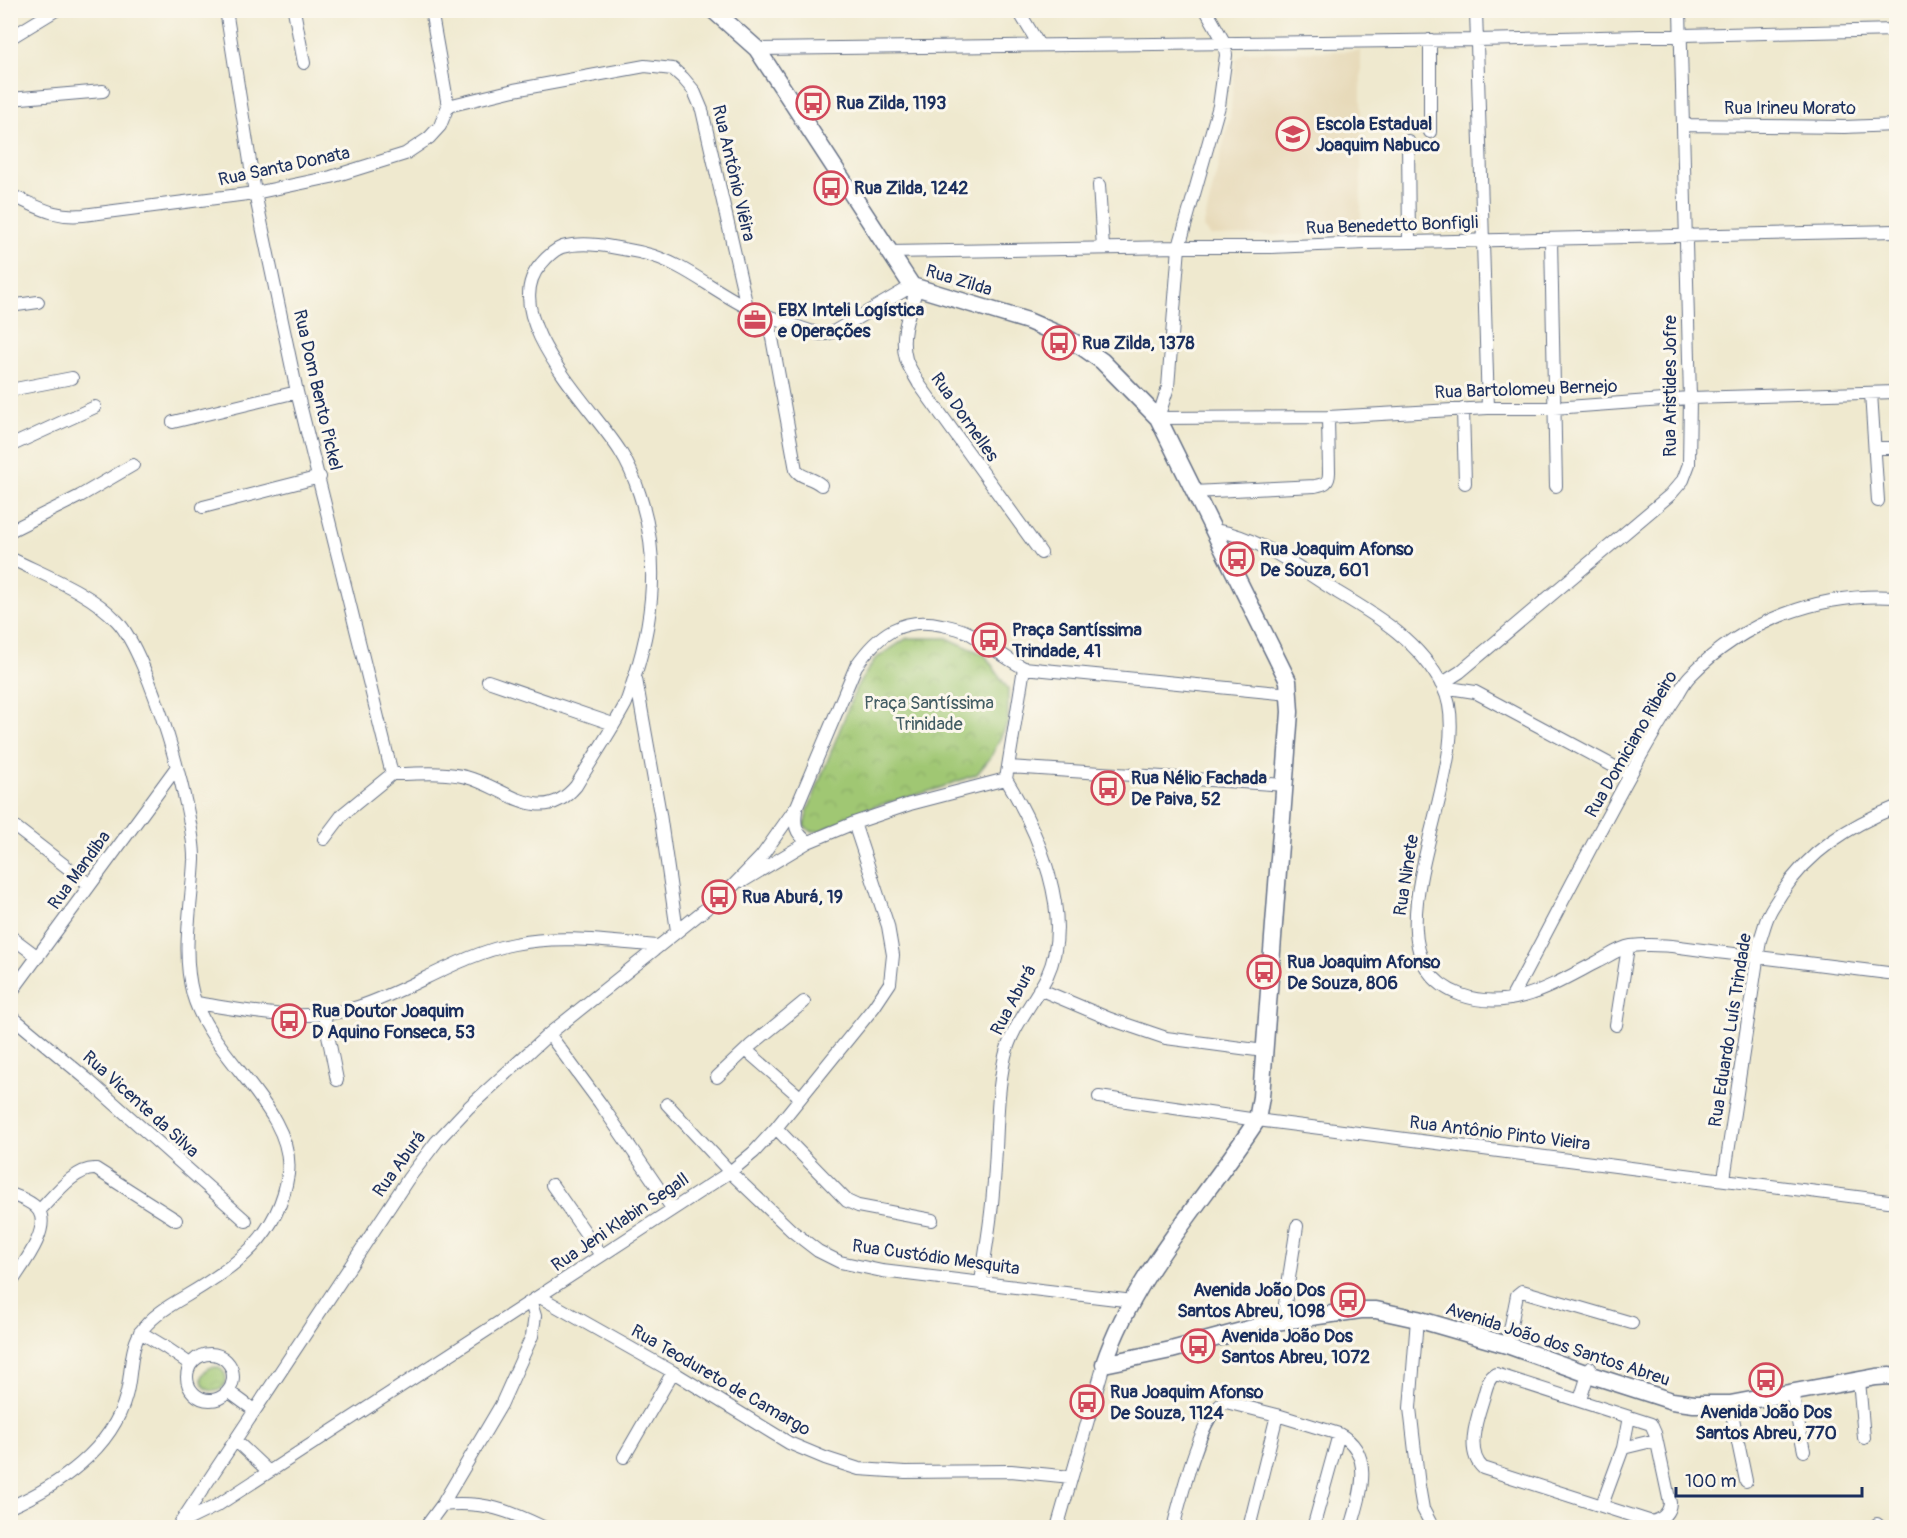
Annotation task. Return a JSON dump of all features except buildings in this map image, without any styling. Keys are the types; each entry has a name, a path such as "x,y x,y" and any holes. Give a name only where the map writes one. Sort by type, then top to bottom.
{"main road":[{"name":"Rua Zilda","path":"713,10 757,49 914,287 1028,321 1083,346 1102,361 1158,418 1283,668 1290,693"},
{"path":"1106,1358 1133,1301 1154,1264 1257,1120 1285,785 1290,693"},
{"name":"Avenida João dos Santos Abreu","path":"1106,1358 1171,1350 1285,1317 1348,1306 1380,1305 1508,1342 1672,1401 1694,1404 1730,1404 1859,1380 1890,1376 1896,1378"},
{"name":"Avenida João dos Santos Abreu","path":"1285,1317 1376,1310 1508,1342"},
{"name":"Avenida João dos Santos Abreu","path":"1589,1371 1675,1395 1705,1397 1738,1396 1877,1371 1896,1370"}],"street":[{"path":"10,38 56,10"},
{"name":"Rua Dom Bento Pickel","path":"226,10 255,193 297,392 320,477 370,691 392,774"},
{"path":"294,10 304,63"},
{"path":"431,10 448,106"},
{"path":"1018,10 1039,45"},
{"path":"1158,418 1168,387 1179,246 1219,106 1226,55 1224,42 1206,10"},
{"path":"1476,10 1488,408"},
{"name":"Rua Aristides Jofre","path":"1442,685 1671,495 1683,480 1689,464 1690,398 1680,10"},
{"path":"757,49 1476,40 1896,30"},
{"path":"1430,132 1431,39"},
{"name":"Rua Antônio Viêira","path":"448,106 514,90 645,66 673,69 694,91 702,110 747,307"},
{"path":"10,99 103,91"},
{"name":"Rua Santa Donata","path":"10,195 45,212 69,216 255,193 331,177 405,154 429,138 440,126 448,106"},
{"name":"Rua Irineu Morato","path":"1683,125 1844,127 1896,125"},
{"path":"1408,141 1409,242"},
{"path":"1099,185 1102,248"},
{"name":"Rua Benedetto Bonfigli","path":"890,252 1179,246 1271,247 1896,231"},
{"path":"1551,240 1556,486"},
{"path":"324,839 344,814 392,774 449,774 466,777 531,805 545,806 569,794 576,786 626,703 635,675 650,602 652,577 650,543 641,501 620,451 569,386 536,326 528,290 535,271 548,256 560,248 577,245 610,247 646,254 671,262 747,307 819,334 827,334 914,287"},
{"name":"Rua Dornelles","path":"914,287 904,329 903,344 906,360 919,384 1041,553"},
{"path":"10,306 38,302"},
{"path":"768,316 796,470 800,475 814,479 821,484"},
{"path":"10,390 72,378"},
{"path":"172,422 297,392"},
{"name":"Rua Bartolomeu Bernejo","path":"1158,418 1328,417 1462,409 1554,408 1690,398 1896,392"},
{"path":"1871,393 1878,501"},
{"path":"10,446 95,407"},
{"path":"1462,409 1465,483"},
{"path":"1193,492 1315,486 1326,483 1329,480 1328,417"},
{"path":"1875,448 1896,448"},
{"path":"10,531 133,465"},
{"path":"203,507 320,477"},
{"name":"Rua Ninete","path":"1214,530 1234,533 1275,554 1382,619 1413,644 1442,685 1450,716 1449,740 1446,767 1419,886 1416,922 1418,950 1429,972 1442,985 1461,995 1479,999 1512,999 1546,989 1628,946 1656,946 1896,974"},
{"path":"10,558 81,594 106,610 119,622 136,650 154,693 194,839 188,938 189,973 196,1004 219,1046 270,1111 281,1130 286,1145 288,1174 274,1219 263,1238 245,1255 210,1281 153,1318 140,1332 134,1351 127,1393 114,1425 96,1449 76,1467 35,1495 10,1507"},
{"name":"Rua Domiciano Ribeiro","path":"1512,999 1630,775 1689,677 1723,648 1761,624 1808,605 1838,598 1896,597"},
{"name":"Rua Aburá","path":"728,891 761,857 797,806 856,666 868,648 882,637 906,624 924,622 955,627 968,632 1011,662 1024,668"},
{"path":"1285,785 1007,773 1024,668 1290,693"},
{"path":"635,675 660,814 677,931"},
{"path":"488,681 613,724"},
{"path":"1442,685 1475,692 1630,775"},
{"name":"Rua Mandiba","path":"10,994 176,768"},
{"name":"Rua Aburá","path":"178,1525 408,1179 437,1141 468,1107 549,1034 728,891 808,842 854,823 1007,773 1030,822 1056,899 1057,945 1054,958 1039,989 1010,1038 1005,1057 997,1114 994,1192 981,1282"},
{"name":"Rua Aburá","path":"797,806 795,828 797,833 808,842"},
{"name":"Rua Eduardo Luís Trindade","path":"1724,1179 1760,940 1769,913 1790,881 1812,856 1835,838 1867,819 1896,807"},
{"path":"10,823 90,885"},
{"name":"Rua Jeni Klabin Segall","path":"178,1525 218,1506 268,1471 730,1172 754,1152 874,1007 887,989 892,976 893,955 888,926 854,823"},
{"path":"10,936 38,957"},
{"path":"196,1004 277,1015 324,1015 380,999 490,951 513,944 562,939 659,946"},
{"path":"1616,1025 1628,946"},
{"path":"1039,989 1110,1019 1166,1038 1264,1051"},
{"path":"717,1077 804,1002"},
{"name":"Rua Vicente da Silva","path":"10,1015 88,1080 246,1221"},
{"path":"324,1015 337,1080"},
{"path":"549,1034 600,1103 672,1208"},
{"path":"746,1050 800,1097"},
{"name":"Rua Antônio Pinto Vieira","path":"1099,1097 1257,1120 1896,1202"},
{"name":"Rua Custódio Mesquita","path":"667,1104 730,1172 792,1231 818,1251 840,1262 882,1272 1133,1301"},
{"path":"776,1128 847,1201 858,1206 932,1220"},
{"path":"39,1211 78,1172 89,1168 96,1169 176,1220"},
{"path":"552,1185 601,1255"},
{"path":"10,1194 31,1204 39,1211 41,1224 35,1245 10,1285"},
{"path":"1285,1317 1297,1226"},
{"path":"1508,1342 1517,1295 1522,1291 1632,1323"},
{"path":"425,1527 442,1505 501,1405 532,1336 535,1300"},
{"name":"Rua Teodureto de Camargo","path":"535,1300 673,1372 789,1443 825,1458 860,1469 905,1472 1011,1471 1071,1477"},
{"path":"1417,1319 1410,1408 1423,1509 1433,1527"},
{"path":"140,1332 190,1364"},
{"path":"207,1353 214,1353 226,1360 233,1371 228,1391 217,1399 202,1399 196,1396 186,1378 190,1364 200,1355 207,1353"},
{"path":"1057,1527 1106,1358"},
{"path":"1580,1400 1589,1371"},
{"path":"624,1457 673,1372"},
{"path":"1496,1374 1629,1417 1651,1424 1670,1503 1670,1510 1665,1516 1652,1522 1483,1468 1476,1459 1474,1438 1476,1423 1490,1379 1496,1374"},
{"path":"1859,1380 1864,1438"},
{"path":"228,1391 254,1410"},
{"path":"1792,1393 1804,1451"},
{"path":"1173,1527 1184,1483 1199,1442 1215,1408 1220,1403 1226,1402 1277,1415 1339,1434 1350,1440 1358,1453 1361,1464 1362,1491 1351,1527"},
{"path":"1730,1404 1746,1481"},
{"path":"1249,1527 1277,1415"},
{"path":"1602,1506 1623,1448 1629,1417"},
{"path":"1313,1527 1339,1434"},
{"path":"235,1440 268,1471"},
{"path":"1623,1448 1656,1440"},
{"path":"442,1505 478,1503 523,1517 545,1527"}],"shaded area":[{"name":"Escola Estadual Joaquim Nabuco","path":"1361,51 1361,234 1210,236 1203,228 1230,117 1236,60 1245,52"}],"green space":[{"name":"Praça Santíssima Trinidade","path":"907,638 947,638 985,655 1008,689 1008,722 991,757 977,774 937,789 876,806 820,831 811,831 804,826 808,810 857,686 875,659"},
{"path":"214,1367 223,1370 226,1379 223,1388 214,1391 205,1388 202,1379 205,1370"}],"place":[{"name":"Rua Zilda, 1193","path":"813,103"},
{"name":"Escola Estadual Joaquim Nabuco","path":"1293,134"},
{"name":"Rua Zilda, 1242","path":"831,188"},
{"name":"EBX Inteli Logística e Operações","path":"755,320"},
{"name":"Rua Zilda, 1378","path":"1059,343"},
{"name":"Rua Joaquim Afonso De Souza, 601","path":"1237,559"},
{"name":"Praça Santíssima Trindade, 41","path":"989,640"},
{"name":"Rua Nélio Fachada De Paiva, 52","path":"1108,788"},
{"name":"Rua Aburá, 19","path":"719,897"},
{"name":"Rua Joaquim Afonso De Souza, 806","path":"1264,972"},
{"name":"Rua Doutor Joaquim D Aquino Fonseca, 53","path":"289,1021"},
{"name":"Avenida João Dos Santos Abreu, 1098","path":"1348,1300"},
{"name":"Avenida João Dos Santos Abreu, 1072","path":"1198,1346"},
{"name":"Avenida João Dos Santos Abreu, 770","path":"1766,1380"},
{"name":"Rua Joaquim Afonso De Souza, 1124","path":"1087,1402"}]}
